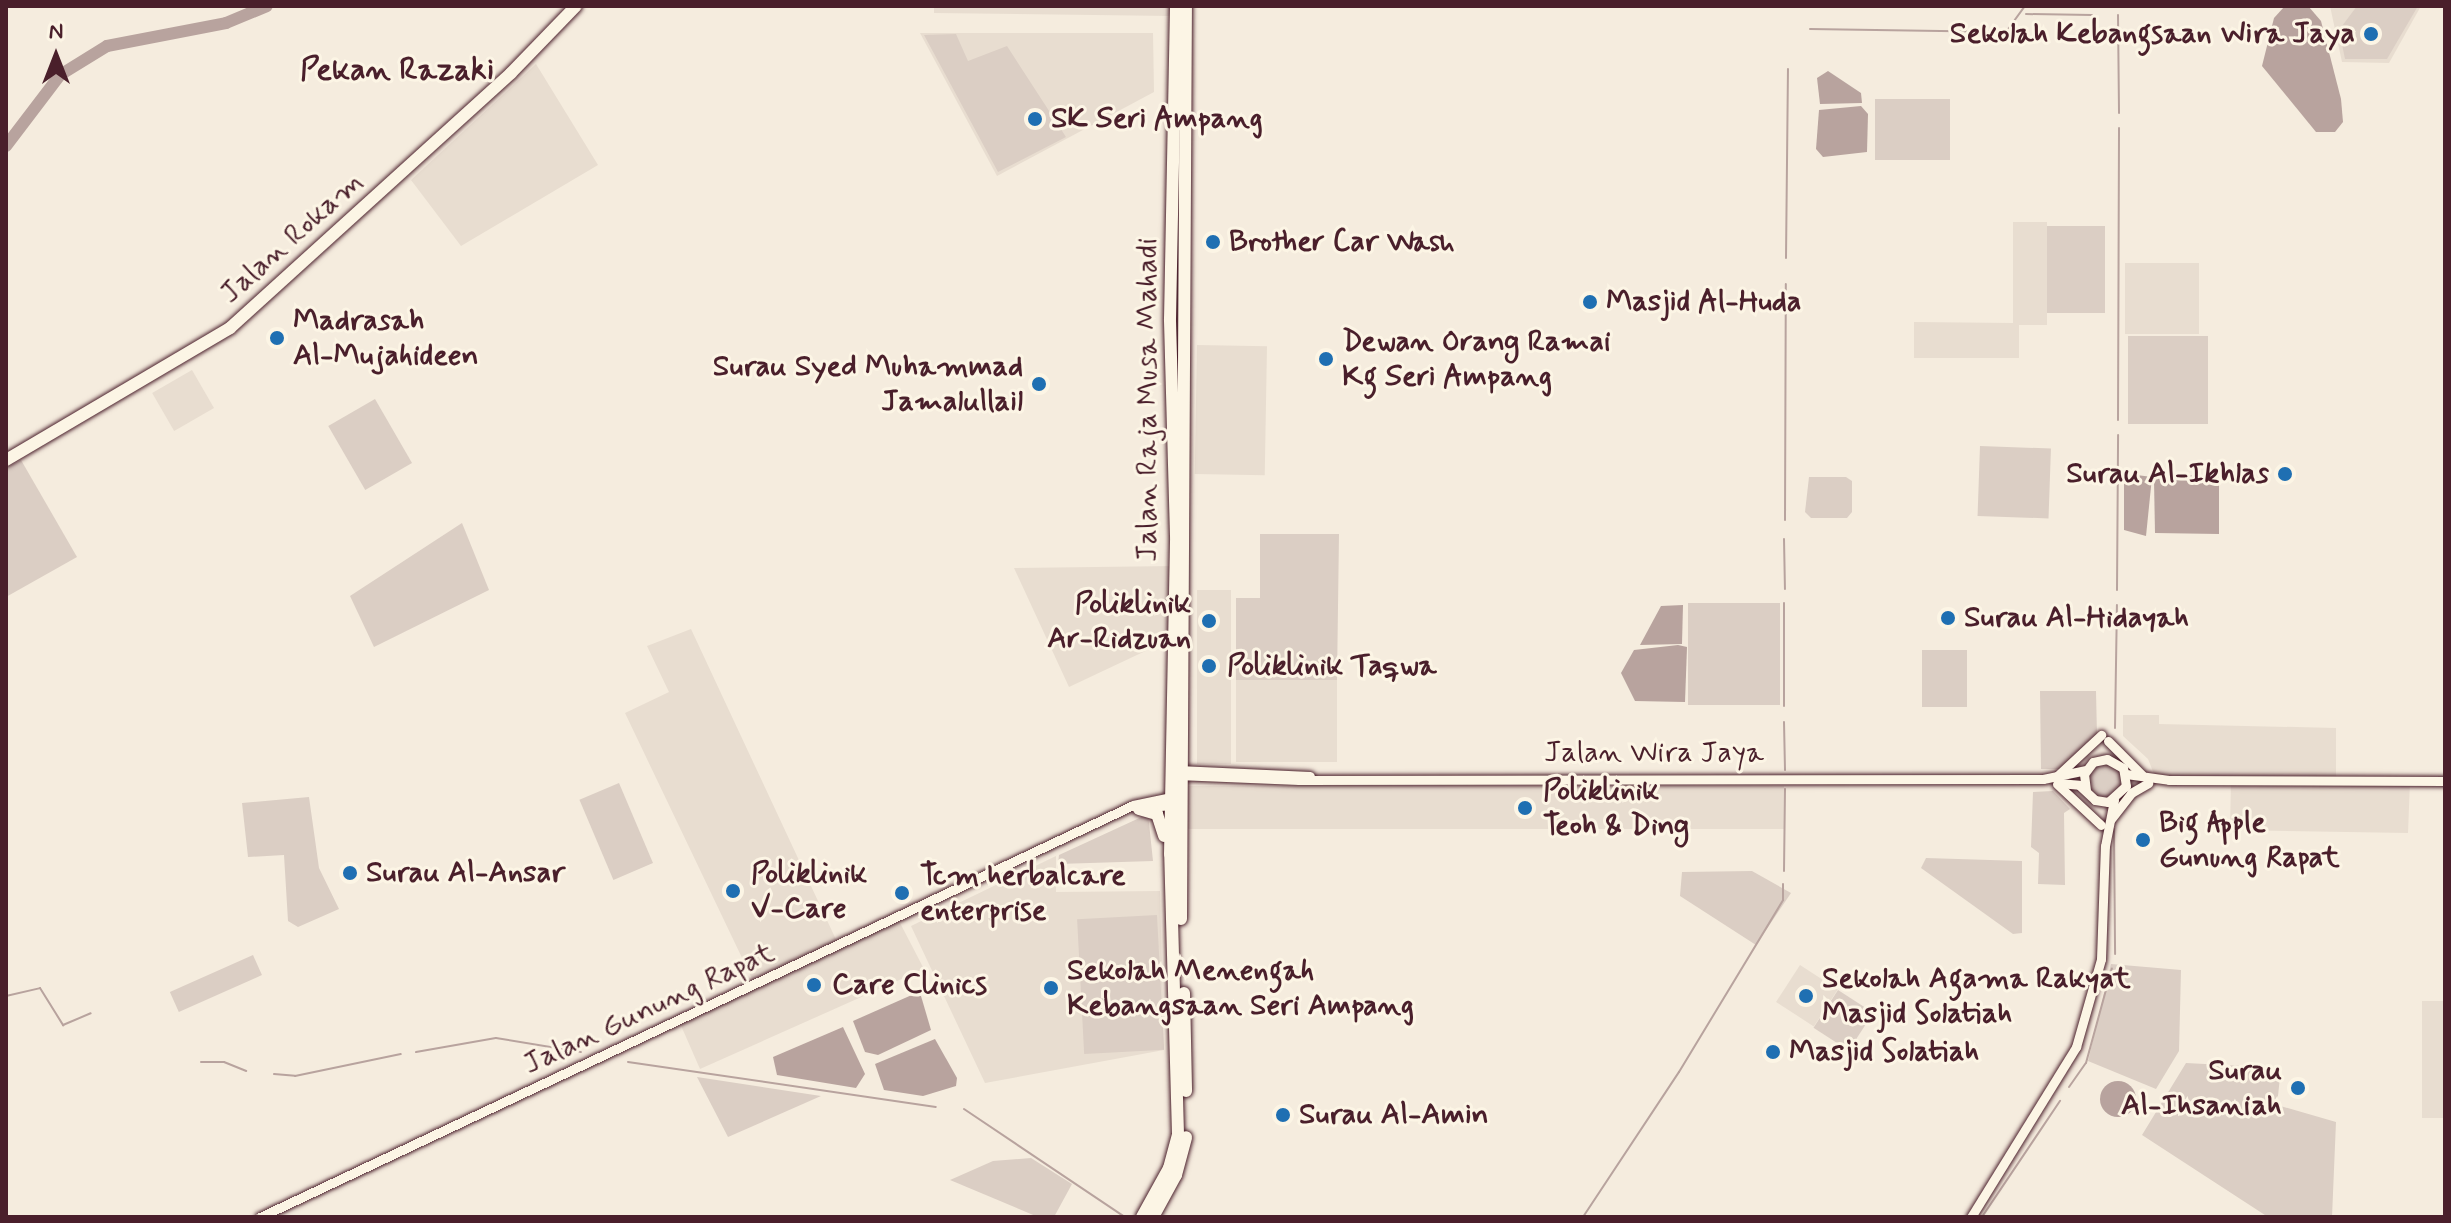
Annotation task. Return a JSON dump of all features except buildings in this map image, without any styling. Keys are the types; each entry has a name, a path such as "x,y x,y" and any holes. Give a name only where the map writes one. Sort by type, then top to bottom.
{"main road":[{"name":"Jalan Rokam","path":"6,460 230,328 511,73 576,6"},
{"name":"Jalan Raja Musa Mahadi","path":"1176,6 1173,346 1177,773"},
{"name":"Jalan Raja Musa Mahadi","path":"1142,1217 1169,1168 1178,1134 1170,854 1177,773 1186,6"},
{"path":"1173,346 1183,265 1177,160"},
{"name":"Jalan Raja Musa Mahadi","path":"1153,1217 1176,1175 1186,1134 1174,804"},
{"path":"1139,809 1151,810 1161,819 1170,854"}],"street":[{"path":"2104,825 2056,780 2104,738 2146,780"},
{"path":"1971,1217 2076,1047 2101,959 2104,825 2095,800 2086,791 2086,770 2107,759 2126,774 2146,780 2445,781"},
{"name":"Jalan Wira Jaya","path":"2056,780 2086,770"},
{"name":"Jalan Wira Jaya","path":"1177,773 1314,777 2043,779 2079,785 2086,791"},
{"path":"2126,774 2126,786"},
{"path":"2104,825 2114,800 2126,786 2146,780"},
{"path":"2104,825 2146,780"},
{"path":"2095,800 2114,800"},
{"name":"Jalan Gunung Rapat","path":"260,1217 1102,823 1139,809 1174,804"},
{"name":"Jalan Gunung Rapat","path":"1102,823 1133,805 1174,804"}],"shaded area":[{"path":"934,6 1172,6 1172,16 934,13"},
{"name":"Sekolah Kebangsaan Wira Jaya","path":"2330,6 2421,6 2389,63 2342,62"},
{"name":"Sekolah Kebangsaan Wira Jaya","path":"2357,6 2418,6 2387,59 2345,59 2339,30"},
{"path":"2284,7 2309,7 2321,21 2341,99 2343,122 2335,132 2316,132 2262,66 2274,18"},
{"name":"SK Seri Ampang","path":"920,33 1153,33 1154,92 997,176"},
{"path":"956,34 968,61 1007,46 1066,137 998,172 924,35"},
{"path":"536,64 598,165 461,246 411,180"},
{"path":"1828,71 1861,93 1862,103 1820,104 1817,78"},
{"path":"1875,99 1950,99 1950,160 1875,160"},
{"path":"1861,106 1868,114 1867,152 1823,157 1816,149 1819,110"},
{"path":"2013,222 2047,222 2047,325 2019,325 2019,358 1914,358 1914,322 2013,323"},
{"path":"2047,226 2105,226 2105,313 2047,313"},
{"path":"2125,263 2199,263 2199,334 2125,334"},
{"path":"2128,336 2208,336 2208,424 2128,424"},
{"path":"1197,345 1267,346 1265,475 1195,474"},
{"path":"192,370 214,408 174,431 152,393"},
{"path":"375,399 412,463 365,490 328,426"},
{"path":"1980,446 2051,448 2049,518 1978,516"},
{"path":"21,460 77,557 6,597 6,468"},
{"path":"2129,474 2152,477 2146,536 2124,530 2124,479"},
{"path":"2158,475 2219,476 2219,534 2155,533 2154,480"},
{"path":"1809,477 1846,477 1852,481 1852,512 1847,518 1811,518 1805,512"},
{"path":"462,523 489,590 374,647 350,596"},
{"path":"1260,534 1339,534 1337,680 1236,680 1236,598 1260,598"},
{"path":"1175,566 1173,638 1069,687 1014,568"},
{"path":"1197,590 1231,590 1231,764 1197,764"},
{"path":"1688,603 1780,603 1780,705 1688,705"},
{"path":"1683,605 1682,644 1640,645 1661,606"},
{"path":"691,629 839,946 898,919 924,969 700,1069 679,1021 755,985 625,713 669,692 647,646"},
{"path":"1678,645 1687,647 1685,702 1635,701 1621,673 1634,650"},
{"path":"1922,650 1967,650 1967,707 1922,707"},
{"path":"1236,680 1337,680 1337,762 1236,762"},
{"path":"2040,691 2096,691 2097,736 2059,769 2041,769"},
{"path":"2123,715 2159,715 2159,724 2336,728 2336,780 2410,781 2408,833 2230,830 2231,780 2154,774 2148,759 2123,736"},
{"path":"2104,763 2116,768 2121,780 2116,792 2104,797 2092,792 2087,780 2092,768"},
{"path":"619,783 653,863 613,880 579,800"},
{"path":"1188,786 1784,786 1784,829 1188,829"},
{"path":"2053,791 2070,809 2064,813 2065,885 2038,884 2039,853 2031,847 2033,792"},
{"path":"309,797 319,868 339,909 298,927 288,921 284,855 248,857 242,803"},
{"path":"1148,814 1153,861 1058,864 1059,855"},
{"name":"Sekolah Menengah Kebangsaan Seri Ampang","path":"1056,856 1056,892 1160,891 1164,1050 985,1083 911,926"},
{"path":"1926,858 2022,861 2022,933 2013,934 1921,868"},
{"path":"1752,871 1791,893 1756,945 1680,896 1682,872"},
{"path":"1157,915 1164,1050 1084,1054 1077,919"},
{"path":"253,955 262,975 179,1012 170,992"},
{"path":"2111,964 2181,970 2179,1051 2156,1089 2088,1061"},
{"name":"Sekolah Agama Rakyat Masjid Solatiah","path":"1800,965 1838,990 1814,1026 1776,1002"},
{"path":"1838,990 1873,1013 1849,1051 1813,1028"},
{"path":"914,994 921,996 931,1030 878,1055 865,1052 853,1021"},
{"path":"2422,1001 2445,1001 2445,1118 2422,1118"},
{"path":"843,1027 865,1074 856,1088 777,1075 773,1057"},
{"path":"935,1039 957,1078 956,1086 923,1096 884,1090 875,1064"},
{"path":"2186,1063 2281,1068 2277,1105 2336,1122 2332,1217 2268,1217 2142,1135"},
{"path":"697,1077 821,1096 728,1137"},
{"path":"2118,1081 2131,1086 2136,1099 2131,1112 2118,1117 2105,1112 2100,1099 2105,1086"},
{"path":"1031,1158 1072,1184 1054,1217 1038,1217 950,1180 993,1161"}],"waterway":[{"path":"6,146 60,75 107,46 226,23 267,6"},
{"path":"1810,29 2006,32 2025,6"},
{"path":"2026,14 2092,15"},
{"path":"2118,15 2119,113"},
{"path":"1786,258 1788,69"},
{"path":"2118,420 2119,128"},
{"path":"1785,520 1786,284"},
{"path":"2117,590 2118,435"},
{"path":"1784,539 1785,589"},
{"path":"1784,603 1784,706"},
{"path":"2115,728 2117,605"},
{"path":"1784,722 1785,770"},
{"path":"1784,871 1785,789"},
{"path":"2114,829 2115,954"},
{"path":"1583,1217 1679,1072 1783,900 1783,884"},
{"path":"2069,1087 2086,1063 2112,968"},
{"path":"6,996 40,988 63,1025 91,1013"},
{"path":"416,1052 496,1038 581,1052"},
{"path":"274,1074 295,1076 401,1054"},
{"path":"201,1062 224,1062 246,1071"},
{"path":"628,1062 936,1107"},
{"path":"1982,1217 2060,1101"},
{"path":"964,1109 1125,1217"}],"place":[{"name":"Sekolah Kebangsaan Wira Jaya","path":"2371,34"},
{"name":"SK Seri Ampang","path":"1035,119"},
{"name":"Brother Car Wash","path":"1213,242"},
{"name":"Masjid Al-Huda","path":"1590,302"},
{"name":"Madrasah Al-Mujahideen","path":"277,338"},
{"name":"Dewan Orang Ramai Kg Seri Ampang","path":"1326,359"},
{"name":"Surau Syed Muhammad Jamalullail","path":"1039,384"},
{"name":"Surau Al-Ikhlas","path":"2285,474"},
{"name":"Surau Al-Hidayah","path":"1948,618"},
{"name":"Poliklinik Ar-Ridzuan","path":"1209,621"},
{"name":"Poliklinik Taqwa","path":"1209,666"},
{"name":"Poliklinik Teoh & Ding","path":"1525,808"},
{"name":"Big Apple Gunung Rapat","path":"2143,840"},
{"name":"Surau Al-Ansar","path":"350,873"},
{"name":"Poliklinik V-Care","path":"733,891"},
{"name":"Tcm herbalcare enterprise","path":"902,893"},
{"name":"Care Clinics","path":"814,985"},
{"name":"Sekolah Menengah Kebangsaan Seri Ampang","path":"1051,988"},
{"name":"Sekolah Agama Rakyat Masjid Solatiah","path":"1806,996"},
{"name":"Masjid Solatiah","path":"1773,1052"},
{"name":"Surau Al-Ihsaniah","path":"2298,1088"},
{"name":"Surau Al-Amin","path":"1283,1115"}],"district":[{"name":"Pekan Razaki","path":"397,70"}]}
